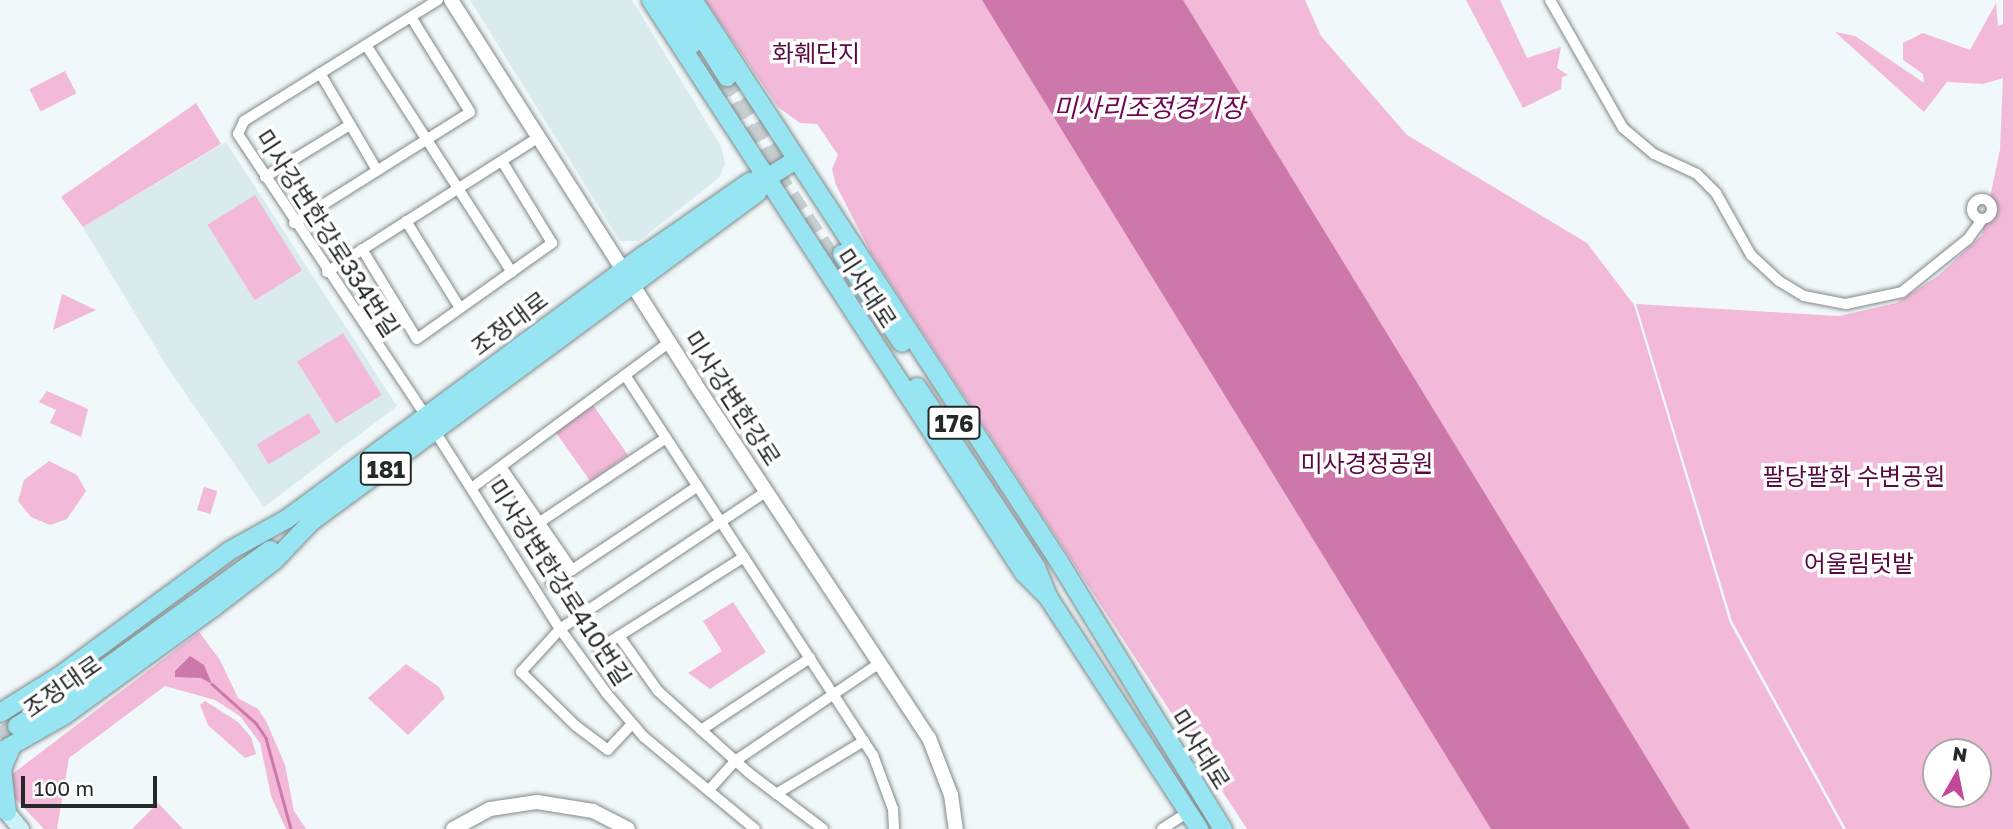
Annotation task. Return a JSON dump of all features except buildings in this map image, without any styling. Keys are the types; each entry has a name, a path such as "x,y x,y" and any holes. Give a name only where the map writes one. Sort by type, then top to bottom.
{"main road":[{"name":"미사대로","path":"651,0 796,160 1058,560 1071,588 1223,829"},
{"name":"미사대로","path":"665,0 721,77"},
{"name":"미사대로","path":"679,0 721,77 767,178 1024,573 1048,597"},
{"name":"미사대로","path":"693,0 721,77"},
{"name":"조정대로","path":"9,722 214,607 274,561 311,522 436,433 627,277 750,182 767,178 796,160"},
{"name":"미사대로","path":"1071,588 1047,561 838,258 1036,567 1048,597 1199,829"},
{"name":"조정대로","path":"6,749 9,722 61,675 229,551 287,519 426,416 627,277"},
{"path":"6,749 1,781 3,808 21,829"}],"street":[{"name":"미사강변한강로334번길","path":"426,416 294,223 238,134 241,125 438,0"},
{"name":"미사강변한강로","path":"451,0 537,138 933,747 951,795 956,829"},
{"path":"1550,0 1623,128 1654,154 1697,174 1716,193 1751,254 1779,281 1804,296 1846,304 1902,292 1968,239 1982,220"},
{"path":"294,223 470,112 411,17"},
{"path":"366,45 512,272"},
{"path":"320,73 377,170"},
{"path":"265,177 350,125"},
{"path":"327,272 537,138"},
{"path":"362,249 417,339 552,243 502,161"},
{"path":"406,221 460,309"},
{"path":"473,487 670,342"},
{"path":"625,375 864,741 881,772 894,829"},
{"name":"미사강변한강로410번길","path":"436,433 473,487 560,629 631,725 755,829"},
{"path":"540,523 666,438"},
{"path":"502,468 572,570"},
{"path":"551,583 698,486"},
{"path":"631,725 608,750 576,726 521,672 560,629 767,491"},
{"path":"598,649 744,556"},
{"path":"619,636 658,691 735,761 823,829"},
{"path":"701,730 810,658"},
{"path":"709,790 735,761 880,663"},
{"path":"776,794 864,741"},
{"path":"453,829 490,809 537,802 580,808 628,829"},
{"path":"1161,829 1188,812"}],"shaded area":[{"path":"470,0 632,0 721,146 725,164 719,178 639,241 620,241"},
{"path":"226,142 397,406 264,507 166,365 83,227"}],"green space":[{"name":"미사경정공원","path":"705,0 1305,0 1321,36 1407,135 1587,243 1634,305 1730,623 1843,829 1247,829 871,253 836,185 832,169 838,155 817,124 800,123 778,107"},
{"path":"1466,0 1500,0 1527,58 1561,47 1557,68 1568,75 1562,77 1561,89 1523,108"},
{"name":"팔당팔화 수변공원","path":"2003,0 2013,0 2013,829 1846,829 1732,621 1636,304 1839,316 1896,303 1938,276 1982,235 2000,150 2003,78 1983,84 1947,82 1924,112 1835,32 1855,36 1924,83 1923,74 1903,60 1903,43 1923,33 1970,50 1996,3 1998,26 2003,24"},
{"path":"65,71 76,93 41,111 29,89"},
{"path":"196,103 221,144 83,227 61,197"},
{"path":"255,195 302,270 255,300 208,225"},
{"path":"62,294 96,310 53,330"},
{"path":"343,333 382,395 336,424 297,362"},
{"path":"47,391 88,409 81,437 50,423 56,410 39,402"},
{"path":"593,405 628,455 590,481 555,431"},
{"path":"309,413 321,433 269,464 257,444"},
{"path":"49,461 77,475 86,491 67,519 50,525 31,517 18,501 24,480"},
{"path":"204,487 217,491 210,514 197,510"},
{"path":"733,602 766,652 710,689 688,673 722,651 703,621"},
{"path":"199,632 220,660 238,698 258,709 267,723 285,765 294,811 306,829 286,829 271,796 260,743 240,716 215,700 165,686 69,758 57,829 44,829 8,791 11,775"},
{"path":"406,664 439,687 445,698 408,735 368,698"},
{"path":"205,701 238,722 251,737 256,754 245,758 208,725 200,705"},
{"path":"158,803 183,829 132,829"}],"water":[{"name":"미사리조정경기장","path":"982,0 1183,0 1690,829 1491,829"},
{"path":"190,656 204,665 212,684 201,678 175,677 175,671"}],"waterway":[{"path":"212,684 256,723 266,738 291,829"}],"tunnel":[{"path":"727,77 785,166"},
{"path":"716,83 834,262"},
{"path":"0,737 17,726"}],"park label":[{"name":"화훼단지","path":"816,53"},
{"name":"어울림텃밭","path":"1859,563"}]}
